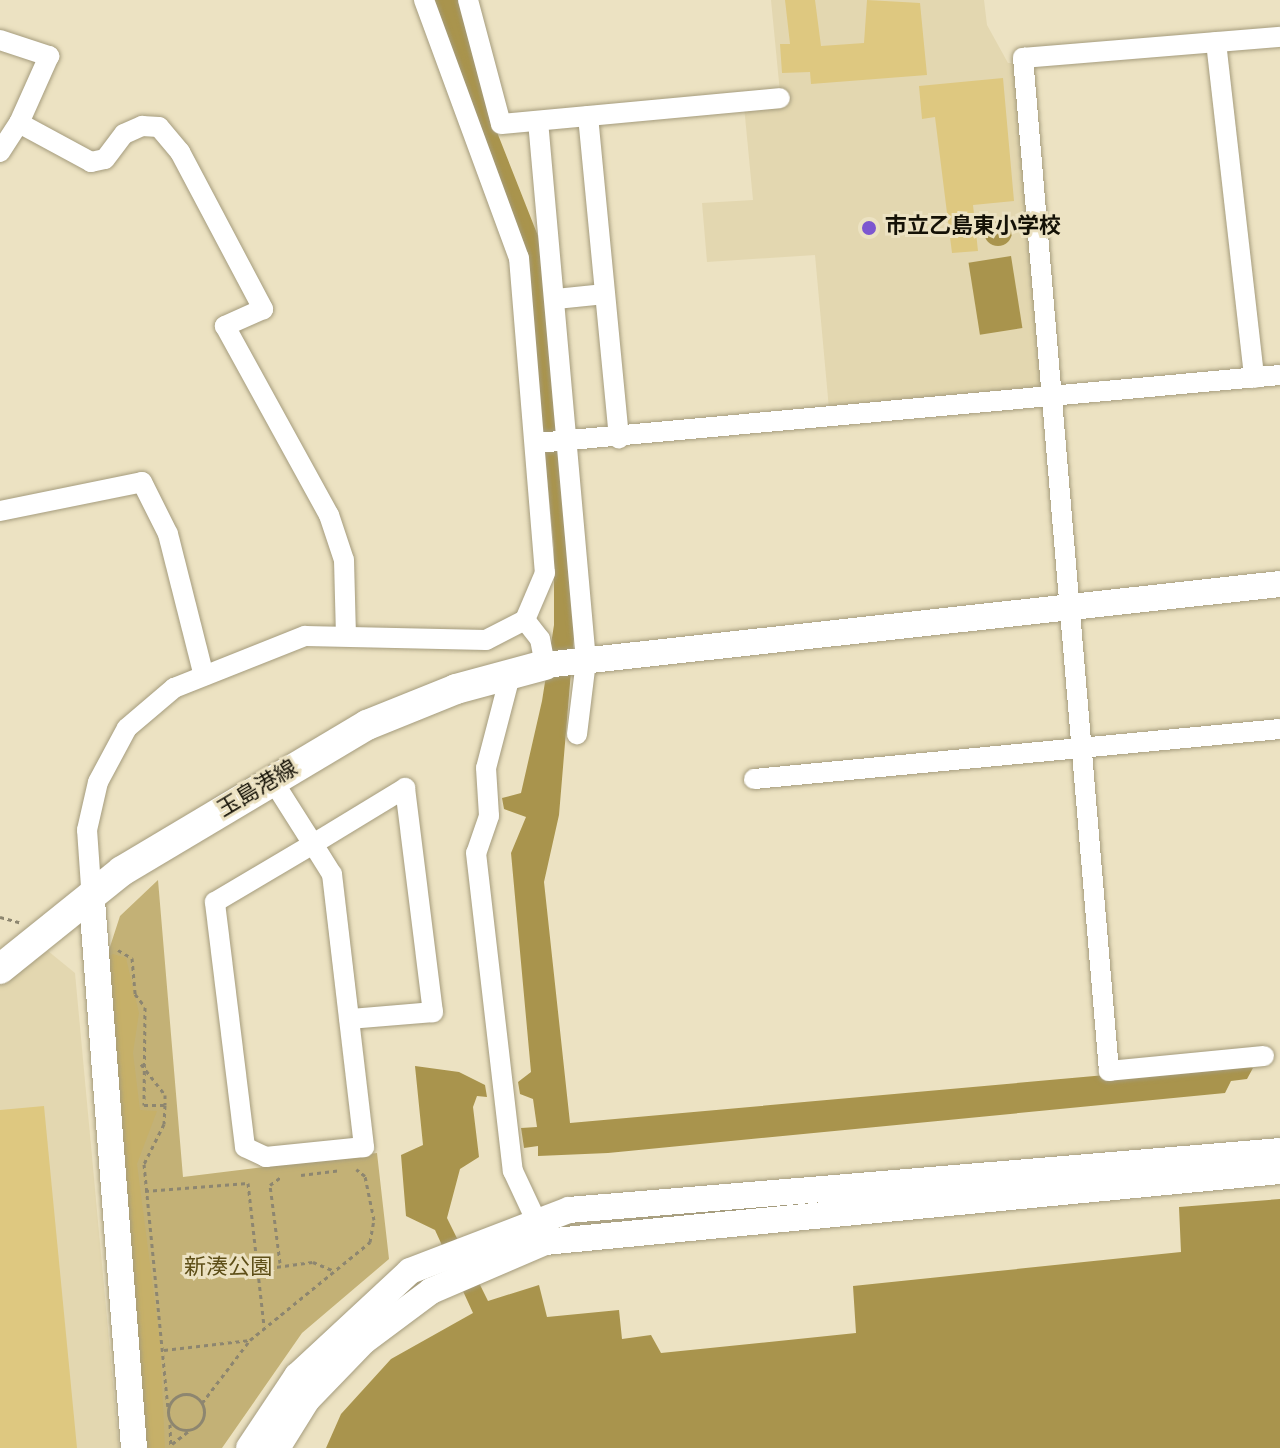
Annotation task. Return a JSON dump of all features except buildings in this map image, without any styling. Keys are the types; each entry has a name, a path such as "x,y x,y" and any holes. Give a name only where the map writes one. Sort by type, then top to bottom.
{"main road":[{"name":"玉島港線","path":"0,969 92,901 122,871 367,725 545,665"}],"street":[{"path":"134,1448 92,901 89,807 110,754 148,708 204,676 305,636 346,634 486,640 525,620 545,573 537,443 519,258 424,0"},
{"path":"468,0 501,124"},
{"path":"1264,1056 1109,1071 1023,58 1280,37"},
{"path":"0,40 49,56 19,123 1,147"},
{"path":"1216,42 1254,378"},
{"path":"470,127 780,98"},
{"path":"588,116 619,439"},
{"path":"538,121 586,661 577,734"},
{"path":"19,123 91,162 105,159 124,134 142,126 159,127 180,152 263,309 225,326 329,515 344,560 346,634"},
{"path":"556,299 605,294"},
{"path":"537,443 619,439 1280,375"},
{"path":"0,511 142,482 168,534 204,676"},
{"path":"525,620 540,639 545,665 1280,584"},
{"path":"510,676 486,768 489,816 476,853 513,1171 541,1230"},
{"path":"754,779 1280,729"},
{"path":"273,781 313,844 332,874 364,1147 266,1157 245,1147 215,902 313,844 405,788 433,1012 349,1019"},
{"path":"277,1448 307,1400 364,1341 431,1291 541,1230 569,1210 1280,1151"},
{"path":"249,1448 297,1376 399,1279 541,1230 1280,1171"}],"path":[{"path":"111,948 132,958 135,994 145,1007 141,1064 144,1105 165,1105"},
{"path":"141,1064 165,1105 164,1124 144,1164 171,1446"},
{"path":"171,1446 201,1421 202,1403 250,1340 264,1326 295,1310 374,1234 365,1176 354,1168 284,1176 270,1185 280,1263"},
{"path":"145,1191 244,1181 260,1269 264,1326"},
{"path":"260,1269 280,1263 313,1262 334,1271"},
{"path":"164,1350 250,1340"},
{"path":"168,1407 181,1394 202,1403"},
{"path":"170,1420 191,1429"}],"shaded area":[{"path":"430,0 463,0 495,127 540,241 575,624 559,815 544,882 570,1123 1240,1063 1253,1068 1247,1079 1231,1081 1225,1093 608,1153 538,1156 538,1146 524,1148 521,1128 537,1127 533,1099 520,1094 518,1082 531,1072 511,853 526,817 504,809 502,798 521,793 542,701 554,625 554,548 524,246"},
{"name":"市立乙島東小学校","path":"771,0 984,0 987,25 1008,63 1015,63 1046,389 829,409 815,255 707,262 702,203 753,200 744,106 781,103"},
{"path":"998,218 1008,222 1012,232 1008,242 998,246 988,242 984,232 988,222"},
{"path":"1011,256 1022,328 980,335 969,263"},
{"path":"48,951 75,973 119,1448 0,1448 0,977"},
{"path":"113,954 126,958 139,1013 133,1053 140,1110 157,1111 137,1164 160,1341 165,1448 144,1448 107,956"},
{"path":"415,1066 459,1072 485,1085 487,1097 477,1096 473,1107 479,1157 460,1169 447,1218 488,1301 539,1285 547,1317 619,1310 622,1339 651,1335 661,1353 856,1333 853,1286 1181,1252 1179,1207 1280,1199 1280,1448 326,1448 341,1414 391,1359 473,1313 435,1230 406,1216 401,1155 423,1145"}],"green space":[{"name":"新湊公園","path":"158,880 183,1177 377,1153 389,1259 302,1333 222,1448 144,1448 107,956 120,916"}],"place":[{"name":"市立乙島東小学校","path":"869,228"}]}
